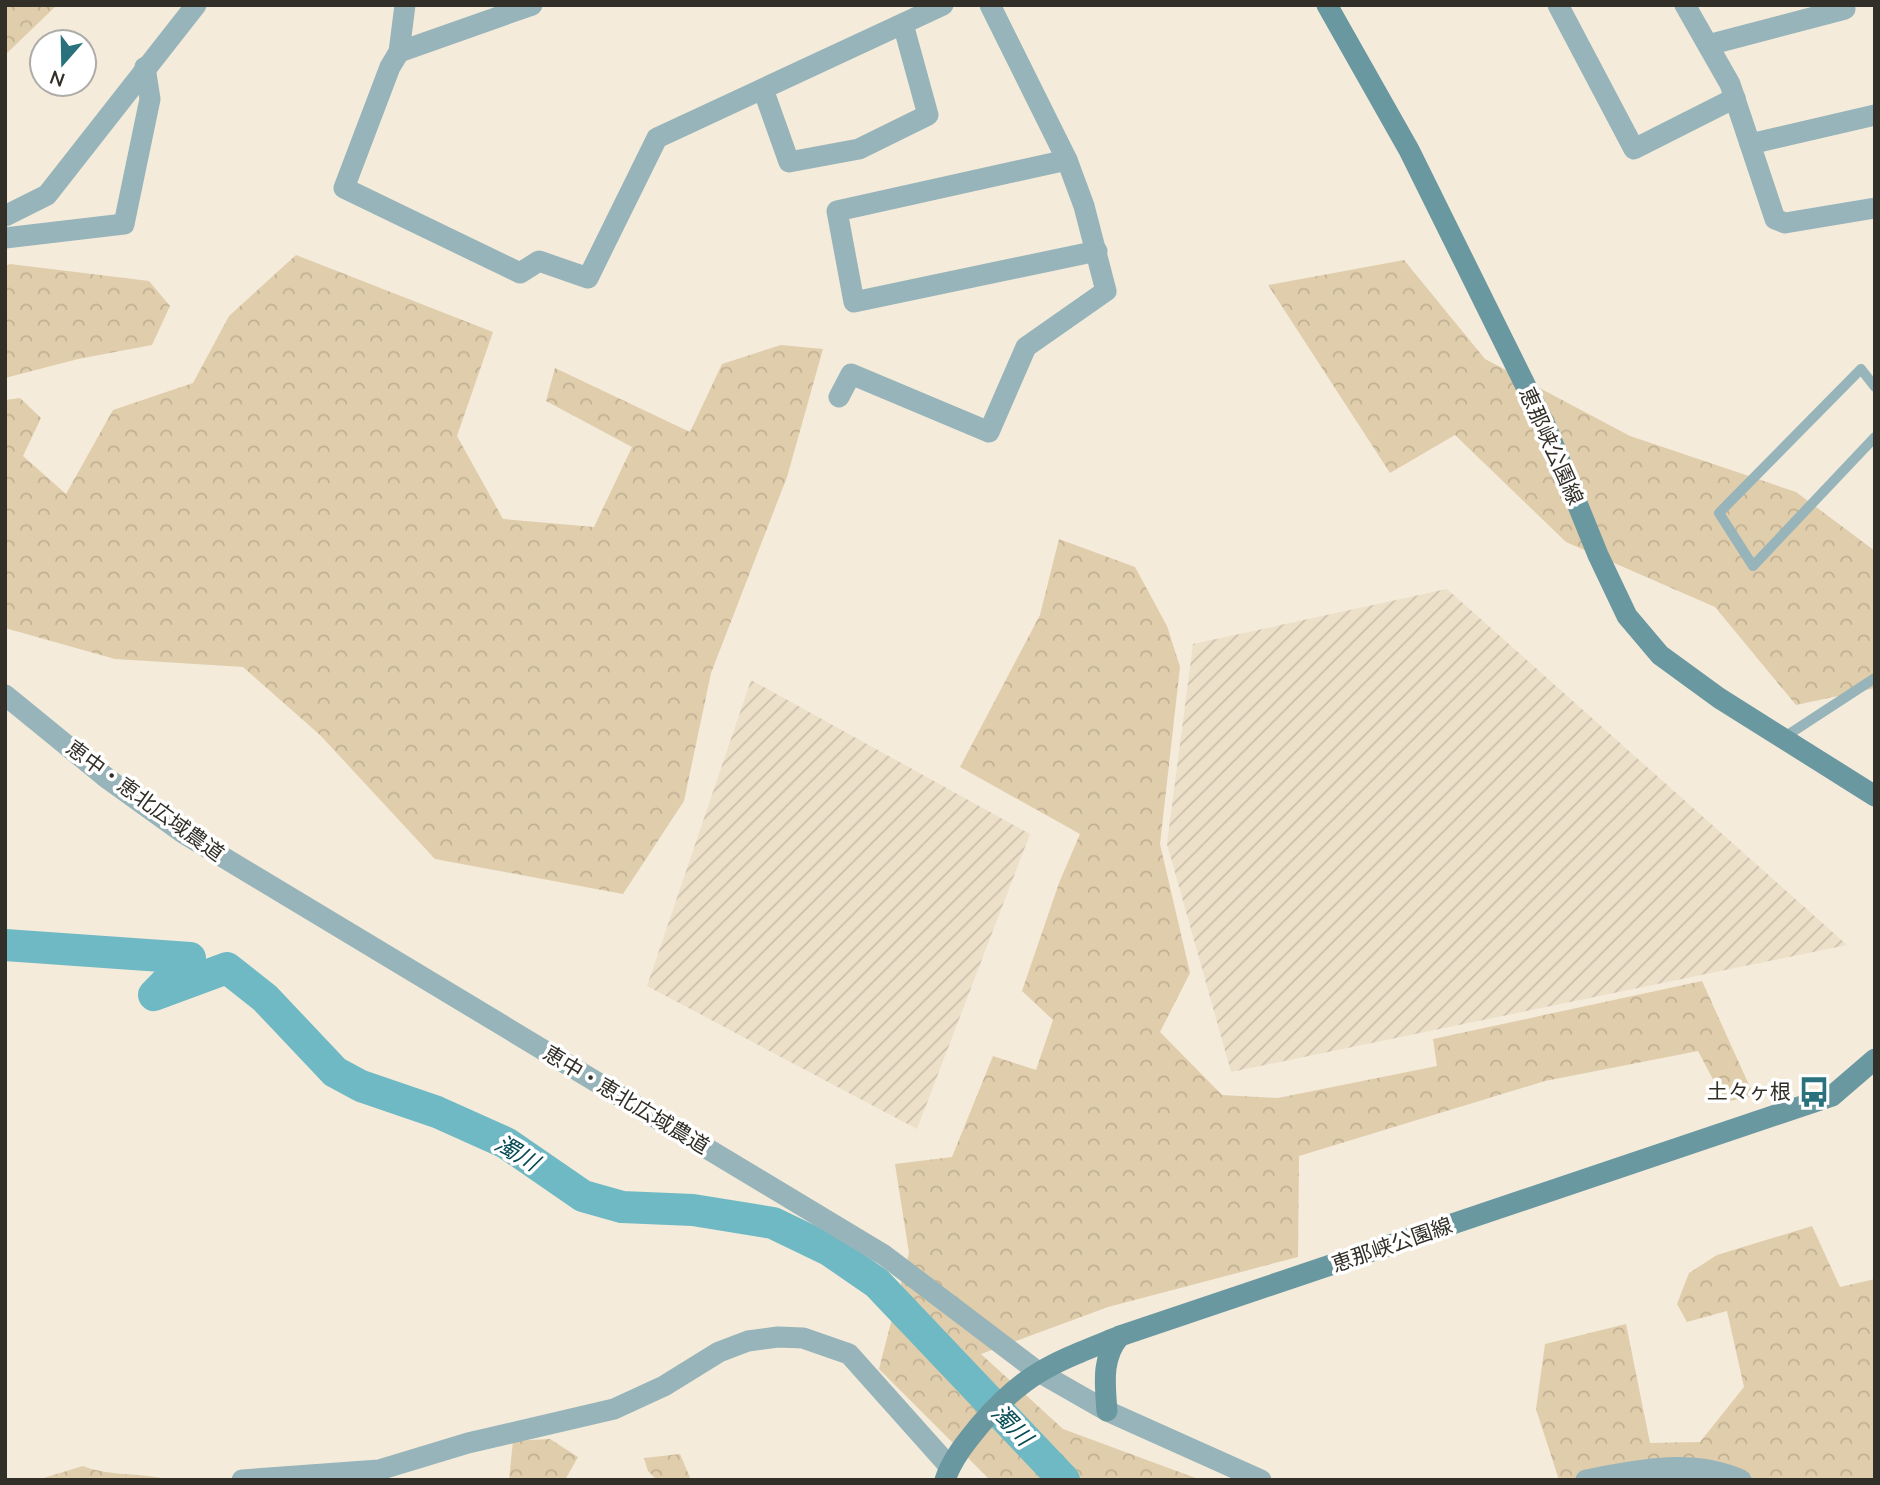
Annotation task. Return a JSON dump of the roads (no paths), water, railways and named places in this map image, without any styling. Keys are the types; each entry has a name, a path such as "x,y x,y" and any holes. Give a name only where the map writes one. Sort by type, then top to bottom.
{"main road":[{"name":"恵那峡公園線","path":"1327,5 1409,150 1547,429 1598,555 1627,616 1660,655 1719,698 1875,796"},
{"name":"恵那峡公園線","path":"947,1473 965,1443 1006,1395 1037,1371 1120,1336 1832,1096 1873,1062"},
{"path":"1107,1411 1105,1368 1111,1347 1120,1336"}],"street":[{"path":"5,216 47,195 196,5"},
{"path":"405,5 399,52 390,67 344,188 520,274 539,261 588,278 657,138 943,5"},
{"path":"399,52 532,5"},
{"path":"839,397 851,374 989,432 1026,347 1106,291 1097,251 1067,160 990,5"},
{"path":"1558,5 1633,149 1735,98"},
{"path":"1685,5 1735,98 1772,214 1780,222 1875,208"},
{"path":"1708,45 1845,9"},
{"path":"763,89 789,162 859,149 928,115 903,23"},
{"path":"5,238 124,224 150,99 145,67"},
{"path":"1750,144 1875,115"},
{"path":"1067,160 836,211 854,302 1097,251"},
{"name":"恵中・恵北広域農道","path":"5,695 108,779 183,833 884,1255 1037,1371 1107,1411 1261,1480"},
{"path":"242,1480 379,1470 468,1443 614,1409 664,1385 719,1352 748,1341 778,1338 803,1338 849,1354 947,1473"},
{"path":"1587,1480 1676,1466 1718,1470 1741,1480"}],"lane":[{"path":"1875,387 1861,369 1719,513 1753,566 1875,437"},
{"path":"1783,738 1875,678"}],"waterway":[{"name":"濁川","path":"5,945 190,958 154,995 227,968 265,998 335,1072 361,1086 437,1112 506,1143 583,1196 622,1207 693,1210 773,1223 829,1250 877,1283 1064,1480"}],"place":[{"name":"土々ヶ根","path":"1814,1092"}]}
